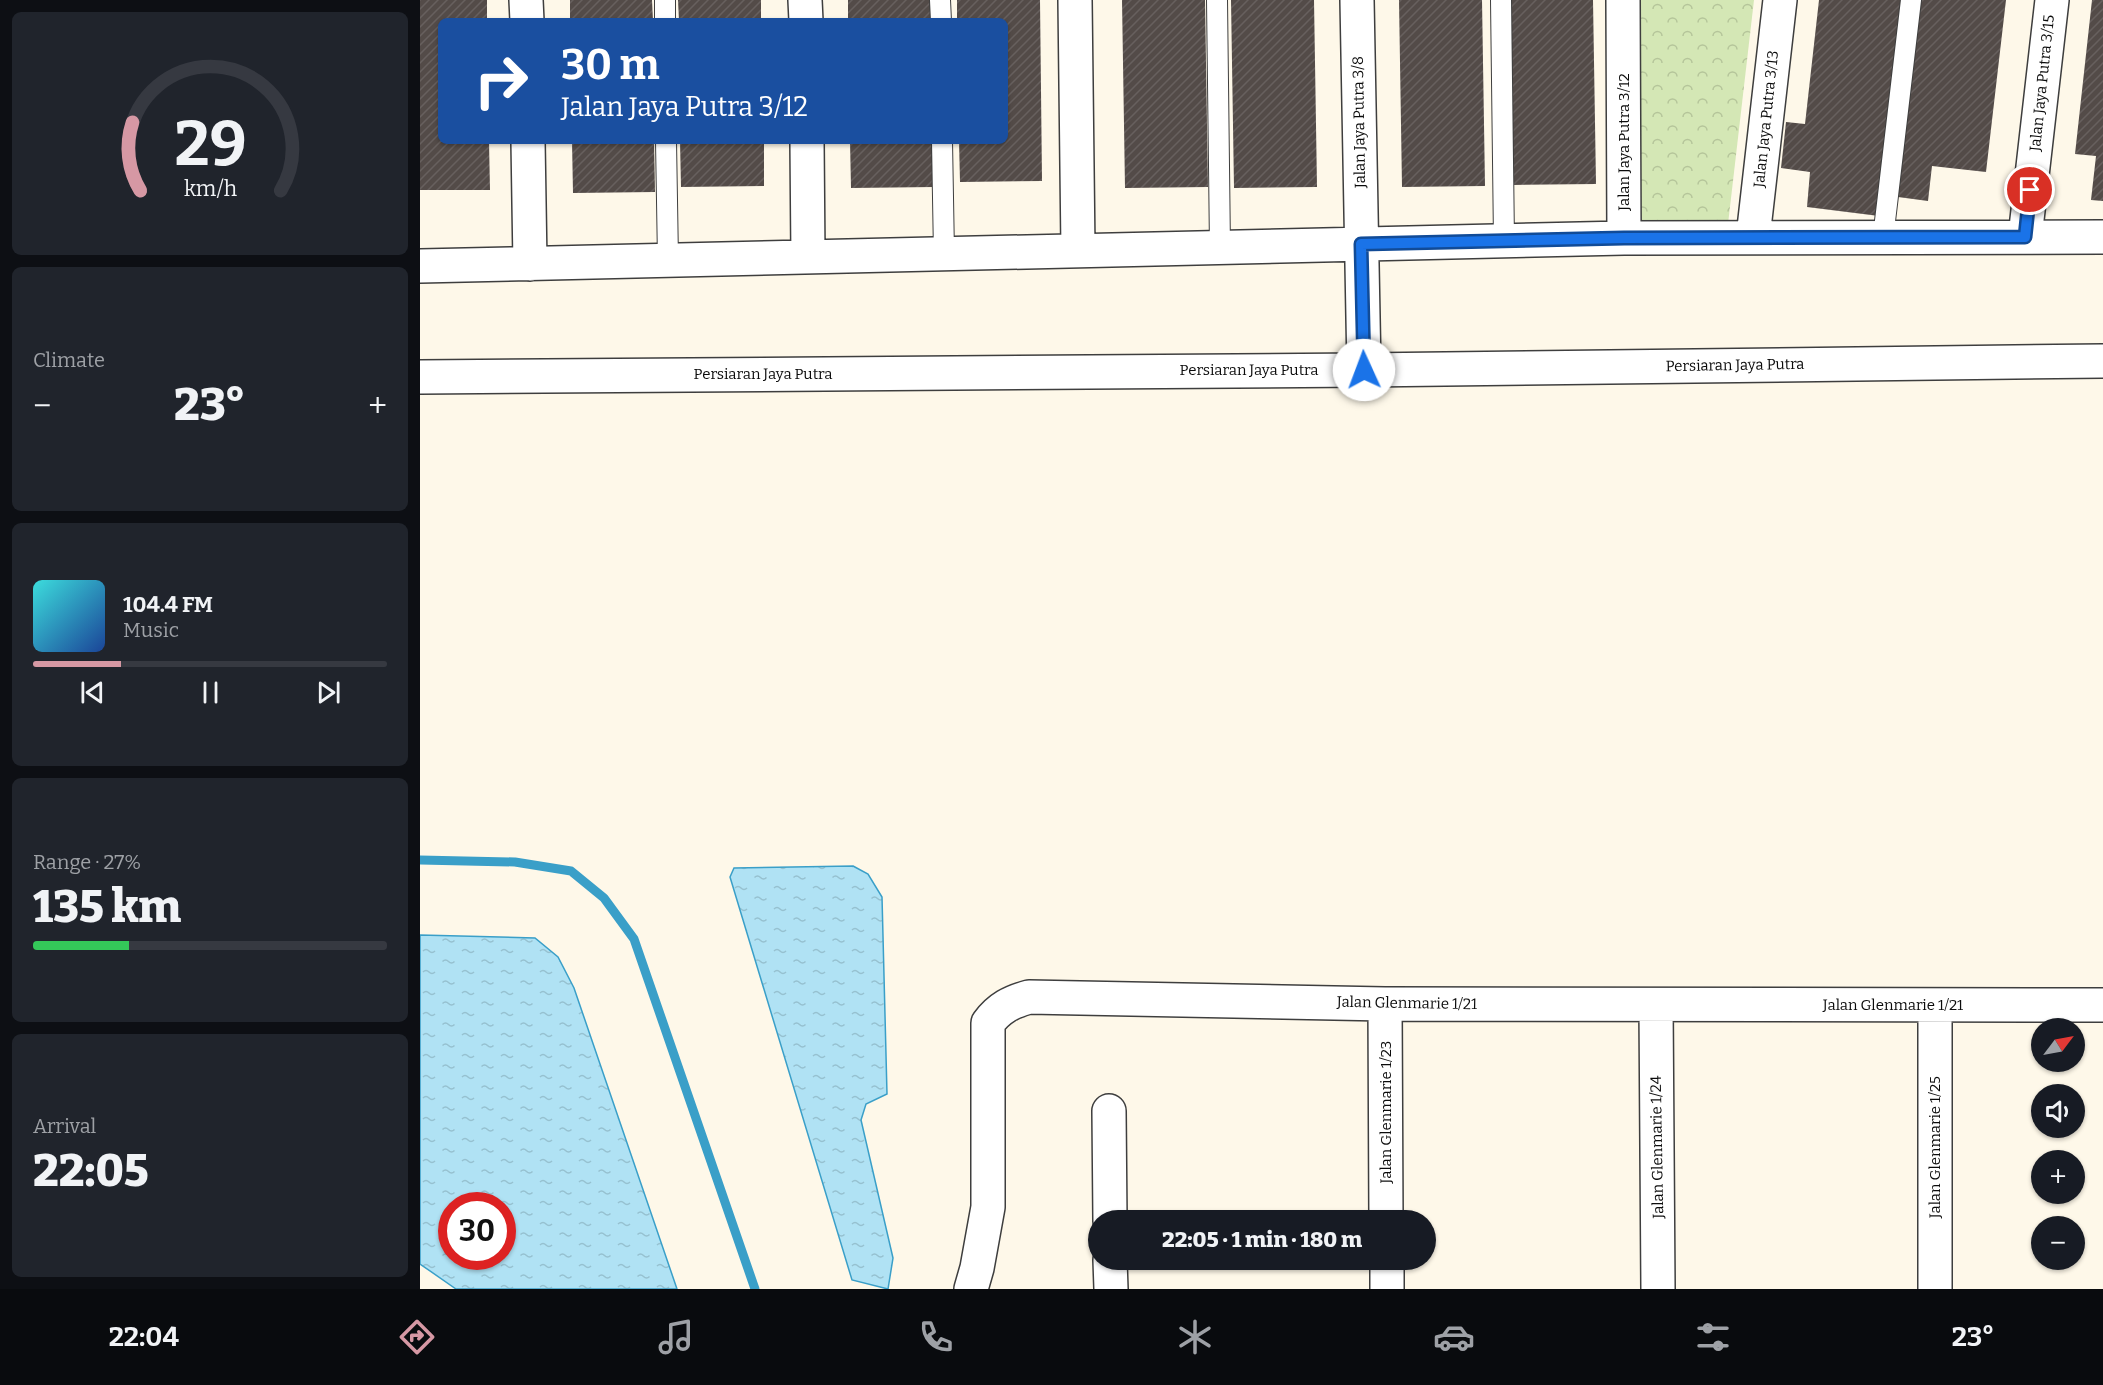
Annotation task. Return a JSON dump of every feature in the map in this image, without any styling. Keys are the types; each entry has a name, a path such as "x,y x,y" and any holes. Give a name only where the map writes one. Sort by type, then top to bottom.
{"street":[{"path":"526,0 526,18"},
{"path":"805,0 806,18"},
{"path":"1075,0 1078,250"},
{"name":"Jalan Jaya Putra 3/8","path":"1357,0 1364,370"},
{"name":"Jalan Jaya Putra 3/12","path":"1623,0 1624,238"},
{"name":"Jalan Jaya Putra 3/13","path":"1753,237 1780,0"},
{"name":"Jalan Jaya Putra 3/15","path":"2025,237 2052,0"},
{"path":"528,144 530,264"},
{"path":"807,144 808,257"},
{"path":"420,266 1624,238 2103,237"},
{"name":"Persiaran Jaya Putra","path":"424,385 2103,361"},
{"name":"Jalan Glenmarie 1/21","path":"971,1289 988,1207 988,1023 996,1012 1012,1002 1029,997 1385,1004 2103,1005"},
{"name":"Jalan Glenmarie 1/23","path":"1385,1004 1386,1210"},
{"name":"Jalan Glenmarie 1/24","path":"1656,1005 1658,1289"},
{"name":"Jalan Glenmarie 1/25","path":"1935,1005 1935,1289"},
{"path":"1109,1111 1110,1210"},
{"path":"1110,1270 1111,1289"},
{"path":"1387,1270 1387,1289"}],"lane":[{"path":"664,0 665,18"},
{"path":"940,0 941,18"},
{"path":"1217,0 1220,248"},
{"path":"1501,0 1504,241"},
{"path":"1883,238 1911,0"},
{"path":"666,144 668,260"},
{"path":"942,144 944,254"}],"green space":[{"path":"1640,0 1754,0 1728,224 1640,223"}],"water":[{"path":"853,866 868,874 882,897 887,1094 866,1104 861,1120 893,1258 888,1289 852,1280 730,877 734,868"},
{"path":"420,935 535,938 558,957 574,988 677,1289 456,1289 420,1264"}],"building":[{"path":"420,0 487,0 487,18 438,18 438,144 489,144 490,190 420,190"},
{"path":"570,0 652,0 653,18 570,18"},
{"path":"678,0 761,0 761,18 679,18"},
{"path":"848,0 931,0 931,18 848,18"},
{"path":"957,0 1040,0 1042,181 960,182 959,144 1008,144 1008,18 957,18"},
{"path":"1122,0 1205,0 1208,187 1125,188"},
{"path":"1231,0 1314,0 1317,187 1234,188"},
{"path":"1399,0 1482,0 1485,186 1402,187"},
{"path":"1510,0 1593,0 1596,184 1512,185"},
{"path":"1819,0 1904,0 1879,216 1807,207 1810,172 1781,168 1786,122 1805,124"},
{"path":"1921,0 2006,0 1986,172 1932,166 1928,201 1898,197"},
{"path":"2092,0 2103,0 2103,201 2091,200 2096,156 2075,154"},
{"path":"572,144 654,144 655,192 573,193"},
{"path":"680,144 764,144 764,186 681,187"},
{"path":"850,144 933,144 934,187 851,188"}],"waterway":[{"path":"420,860 515,862 571,871 604,898 634,939 755,1289"}],"route":[{"path":"1364,370 1361,244 1624,238 2025,237 2030,190"}]}
